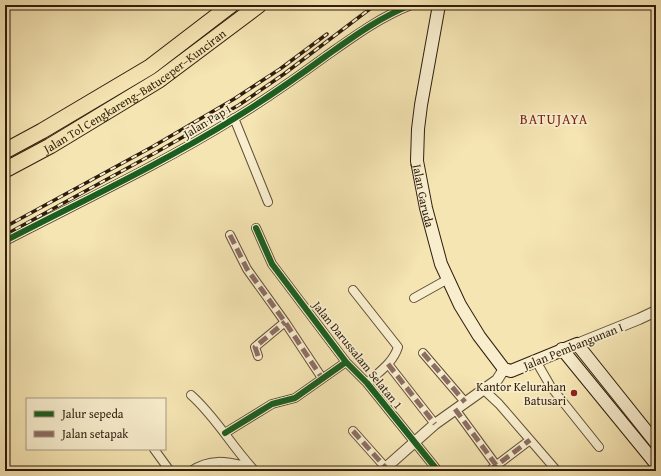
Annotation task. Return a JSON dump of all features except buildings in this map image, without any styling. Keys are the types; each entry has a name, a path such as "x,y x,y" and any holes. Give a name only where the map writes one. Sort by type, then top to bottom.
{"highway":[{"name":"Jalan Tol Cengkareng–Batuceper–Kunciran","path":"5,151 42,131 150,67 231,5"},
{"name":"Jalan Tol Cengkareng–Batuceper–Kunciran","path":"5,170 50,146 159,80 259,5"}],"main road":[{"name":"Jalan Garuda","path":"439,5 421,105 418,129 417,162 427,213 441,264 460,305 478,336 504,369"},
{"name":"Jalan Pembangunan I","path":"504,369 511,371 577,344"},
{"path":"577,344 656,443"},
{"path":"562,349 656,464"}],"street":[{"name":"Jalan Pap I","path":"5,241 176,152 273,93 374,24 411,5"},
{"path":"234,118 268,202"},
{"name":"Jalan Darussalam Selatan 1","path":"256,228 272,264 346,362 367,383 413,442 438,471"},
{"path":"230,234 247,269 285,322 322,378"},
{"path":"414,298 448,279"},
{"path":"353,290 398,347 396,354 388,364 367,383"},
{"name":"Jalan Pembangunan I","path":"577,344 656,311"},
{"path":"258,356 255,347 285,322"},
{"path":"423,353 465,402"},
{"path":"536,360 551,387 599,447"},
{"path":"225,434 272,404 295,398 346,362"},
{"path":"388,364 435,424"},
{"path":"353,431 384,469 435,424 497,380 504,369"},
{"path":"483,389 499,404 557,471"},
{"path":"191,395 198,401 253,469"},
{"path":"455,410 496,465"},
{"path":"489,471 530,440"},
{"path":"155,450 170,471"},
{"path":"191,471 206,463 218,461 253,469"}],"railway":[{"path":"5,235 239,105 284,74 375,5"},
{"path":"5,227 152,147 234,99 280,69 327,34"}],"marked path":[{"path":"230,235 247,269 285,322 322,378"},
{"path":"258,356 255,347 285,322"},
{"path":"423,353 465,402"},
{"path":"388,364 435,424"},
{"path":"455,409 496,465"},
{"path":"353,431 386,468"},
{"path":"489,471 530,440"}],"cycle path":[{"path":"5,241 150,167 207,135 270,96 367,28 388,15 411,5"},
{"path":"256,228 272,264 346,362 367,383 438,471"},
{"path":"225,433 272,404 295,398 346,362"}],"place":[{"name":"Kantor Kelurahan Batusari","path":"574,393"}],"district":[{"name":"BATUJAYA","path":"554,119"}]}
